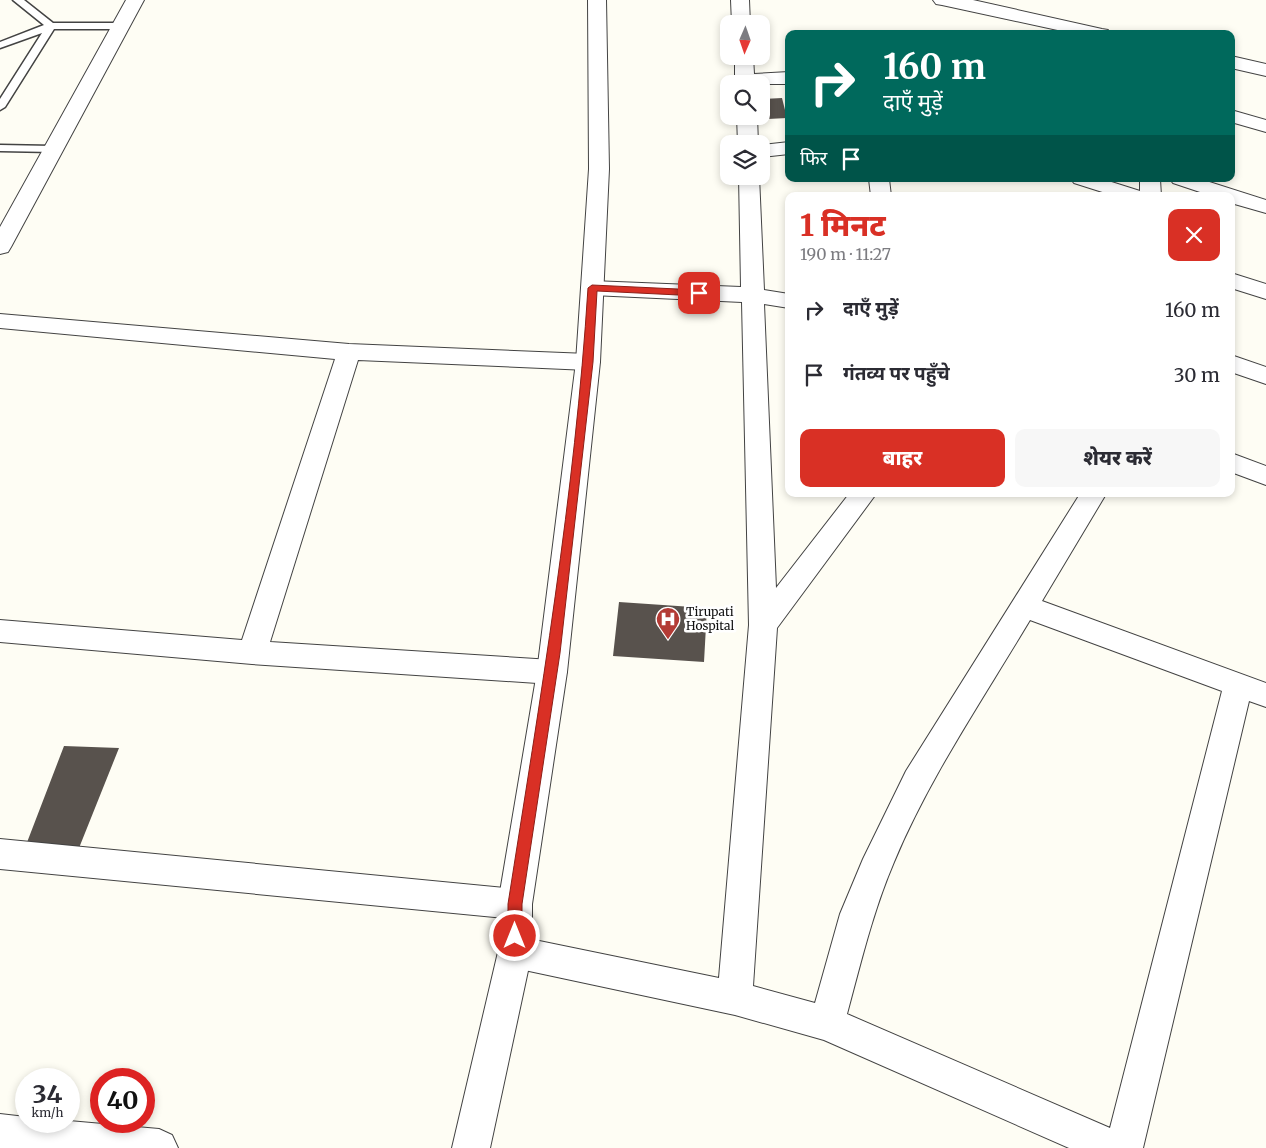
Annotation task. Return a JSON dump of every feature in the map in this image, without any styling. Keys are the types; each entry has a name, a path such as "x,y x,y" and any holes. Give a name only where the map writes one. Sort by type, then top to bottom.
{"street":[{"path":"0,247 135,0"},
{"path":"471,1148 515,952 515,904 552,672 588,362 599,169 597,0"},
{"path":"740,0 741,15"},
{"path":"942,0 1084,30"},
{"path":"1235,63 1266,70"},
{"path":"770,80 785,78"},
{"path":"1235,117 1266,126"},
{"path":"770,150 785,148"},
{"path":"1091,182 1123,192"},
{"path":"1190,182 1221,192"},
{"path":"735,998 763,625 750,185"},
{"path":"1235,196 1266,206"},
{"path":"1235,281 1266,292"},
{"path":"592,288 753,295 785,300"},
{"path":"0,321 349,352 588,362"},
{"path":"252,652 349,352"},
{"path":"1235,364 1266,376"},
{"path":"1235,464 1266,476"},
{"path":"763,625 860,497"},
{"path":"827,1023 857,914 879,860 917,780 1091,497"},
{"path":"1024,606 1252,690 1124,1148"},
{"path":"0,631 252,652 552,672"},
{"path":"0,854 515,904"},
{"path":"515,952 735,998 827,1023 1112,1148"},
{"path":"19,1139 159,1148"}],"lane":[{"path":"18,0 51,26"},
{"path":"0,106 51,26"},
{"path":"0,45 51,26 121,26"},
{"path":"0,148 53,149"}],"building":[{"path":"782,98 785,118 770,119 770,99"},
{"path":"619,602 707,608 704,662 613,656"},
{"path":"64,746 119,748 79,848 26,845"}],"place":[{"name":"Tirupati Hospital","path":"668,640"}],"route":[{"path":"515,936 515,904 552,672 588,362 592,288 699,293"}]}
